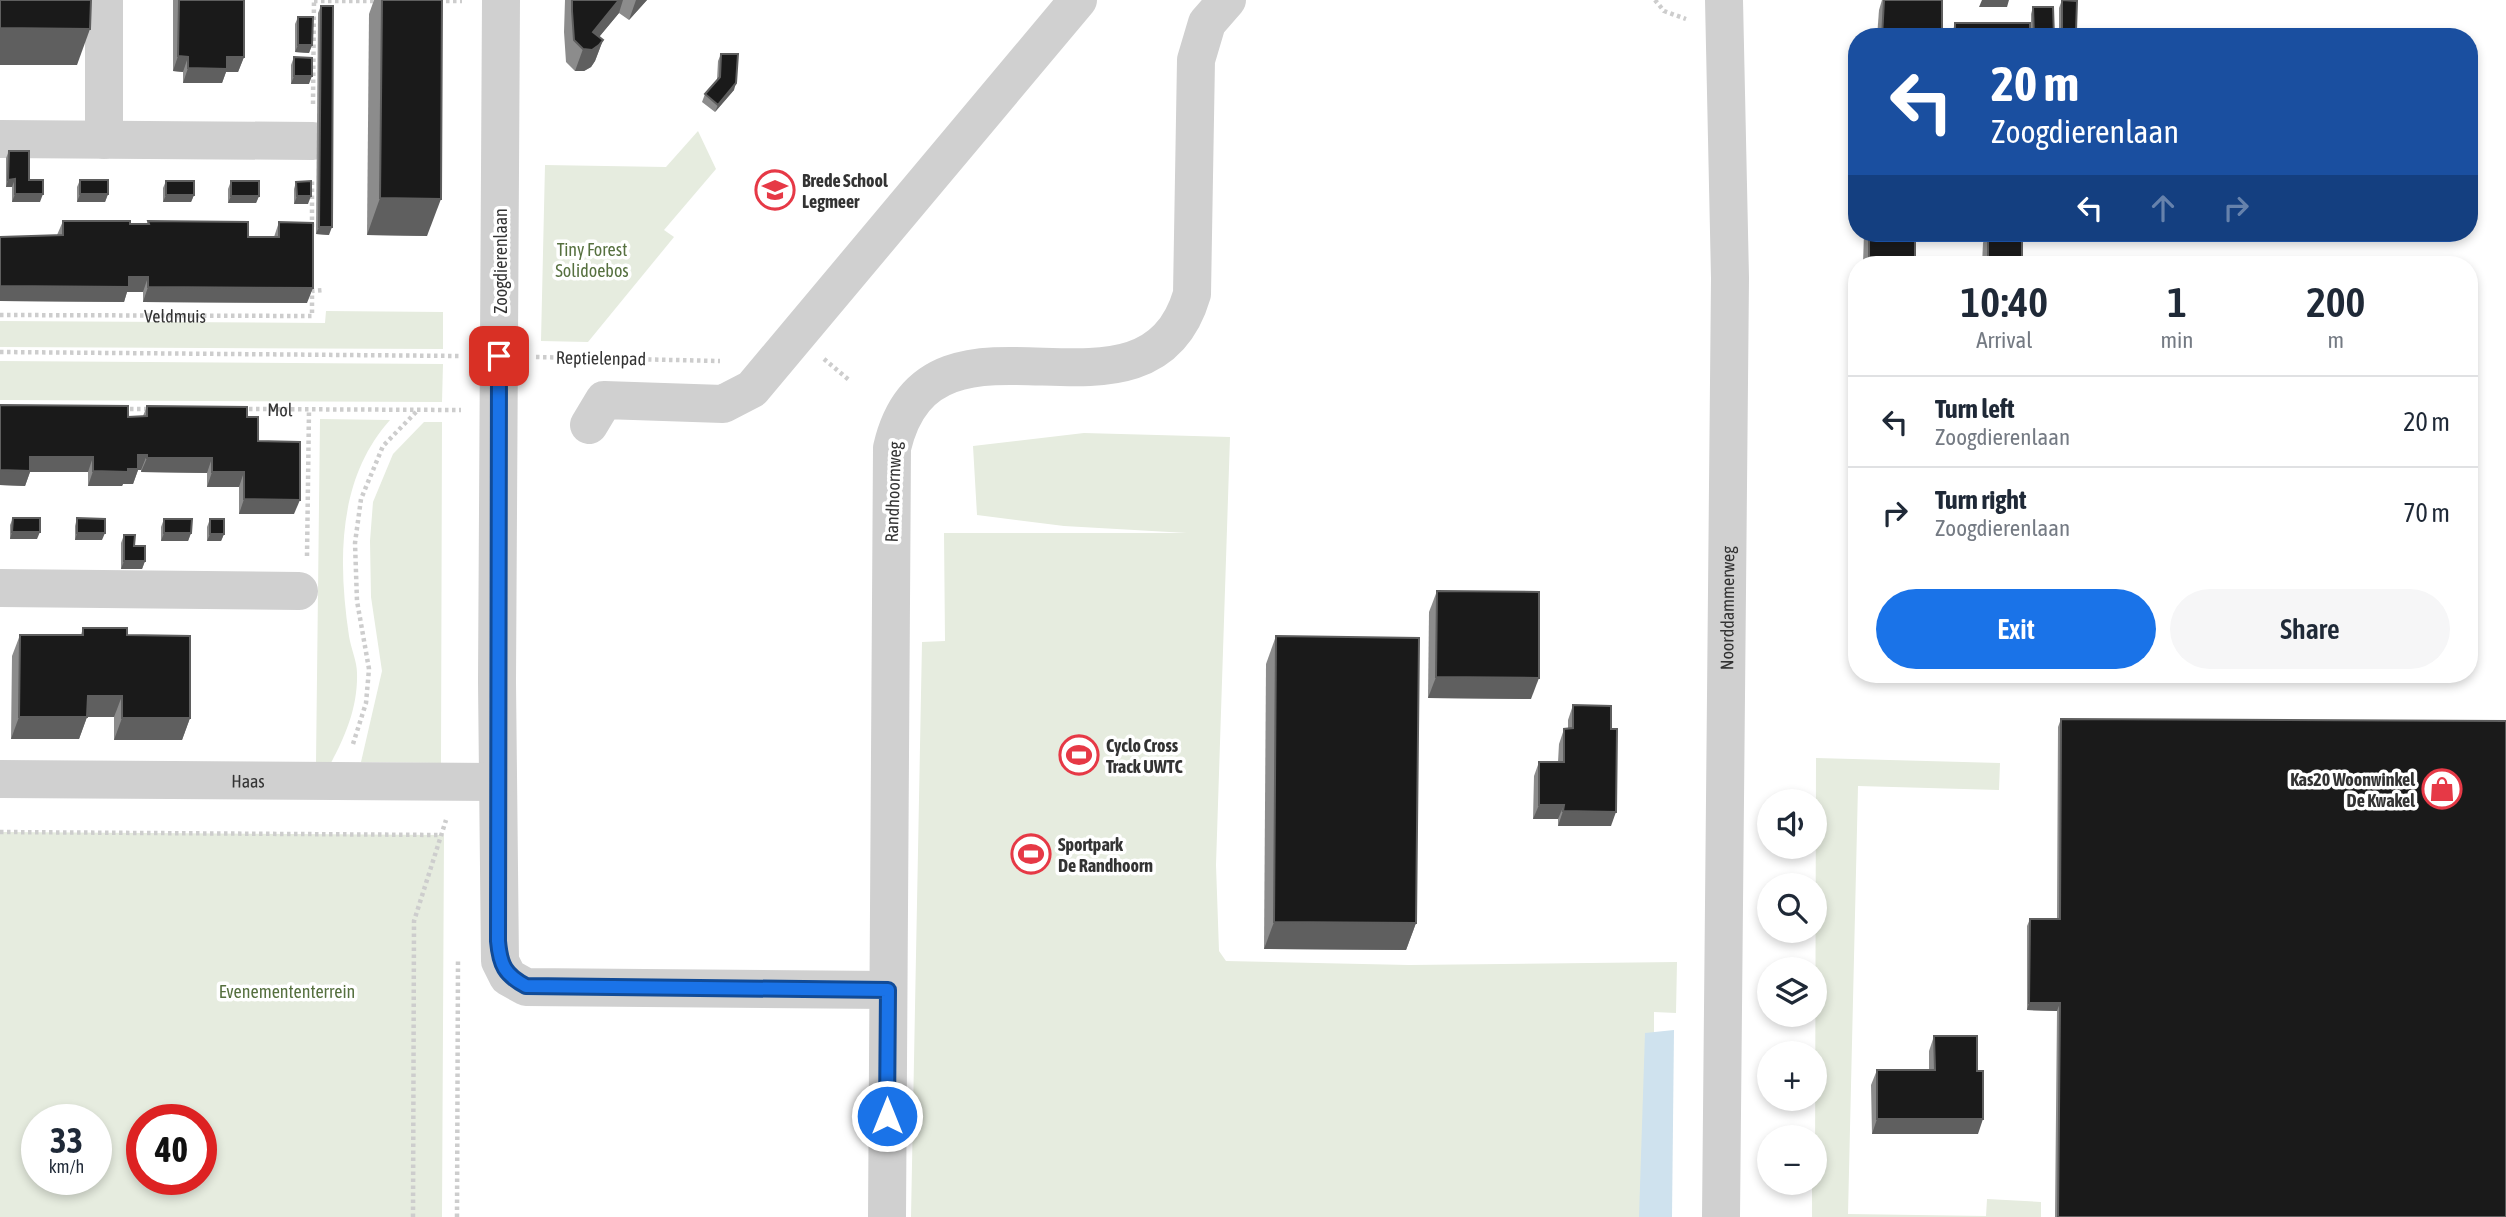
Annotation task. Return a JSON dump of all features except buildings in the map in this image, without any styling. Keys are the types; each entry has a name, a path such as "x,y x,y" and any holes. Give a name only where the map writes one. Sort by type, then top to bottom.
{"street":[{"path":"104,0 104,140"},
{"path":"589,425 604,400 723,404 752,389 1078,0"},
{"name":"Randhoornweg","path":"887,1217 892,448 896,429 922,389 954,371 987,366 1122,365 1153,352 1180,324 1192,294 1196,60 1207,23 1227,0"},
{"name":"Noorddammerweg","path":"1721,1217 1730,292 1724,0"},
{"name":"Zoogdierenlaan","path":"501,1 497,782 500,961 508,977 526,986 888,990"},
{"path":"0,139 313,141"},
{"path":"0,588 299,592"},
{"name":"Haas","path":"0,779 497,782"}],"path":[{"path":"314,1 381,1"},
{"path":"434,1 501,1"},
{"name":"Veldmuis","path":"0,315 312,316 312,291 323,290"},
{"name":"Reptielenpad","path":"0,352 499,356 723,362 732,357"},
{"path":"121,409 161,409"},
{"name":"Mol","path":"228,409 461,410"},
{"path":"299,592 307,579 309,410"},
{"path":"336,782 362,715 369,669 357,601 355,543 361,499 383,446 418,410"},
{"path":"414,1217 414,921 459,783"},
{"path":"0,832 441,835"},
{"path":"457,1217 458,946"}],"green space":[{"name":"Tiny Forest Solidoebos","path":"698,131 716,169 664,230 674,237 588,342 541,341 545,165 666,167"},
{"path":"326,311 443,312 443,349 0,347 0,321 325,323"},
{"path":"0,361 443,364 442,402 0,400"},
{"path":"320,419 390,420 373,443 360,468 346,522 343,579 349,636 357,668 357,685 350,720 331,763 316,763"},
{"path":"424,422 442,422 441,763 361,762 382,671 371,597 370,541 373,502 393,454"},
{"name":"Sportpark De Randhoorn","path":"1084,433 1230,437 1216,865 1219,951 1226,961 1409,965 1677,962 1676,1013 1654,1012 1654,1217 911,1217 922,642 945,641 944,533 1187,533 1064,526 977,515 973,446"},
{"path":"1816,758 2000,763 1999,790 1858,786 1848,1214 1986,1216 1987,1199 2041,1202 2041,1217 1812,1217 1812,1195 1827,1195 1827,1125 1815,1125 1815,1111 1827,1111 1827,1041 1815,1041 1815,1027 1827,1027 1827,957 1816,957 1816,943 1827,943 1827,873 1816,873 1816,859 1827,859 1827,789 1816,789"},
{"name":"Evenemententerrein","path":"0,832 444,835 442,1217 0,1217"}],"water":[{"path":"1674,1030 1672,1217 1639,1217 1645,1033"}],"place":[{"name":"Brede School Legmeer","path":"775,190"},
{"name":"Cyclo Cross Track UWTC","path":"1079,755"},
{"name":"Kas20 Woonwinkel De Kwakel","path":"2442,789"},
{"name":"Sportpark De Randhoorn","path":"1031,854"}],"route":[{"path":"499,356 496,682 498,941 500,961 508,977 526,986 888,990 887,1116"}]}
